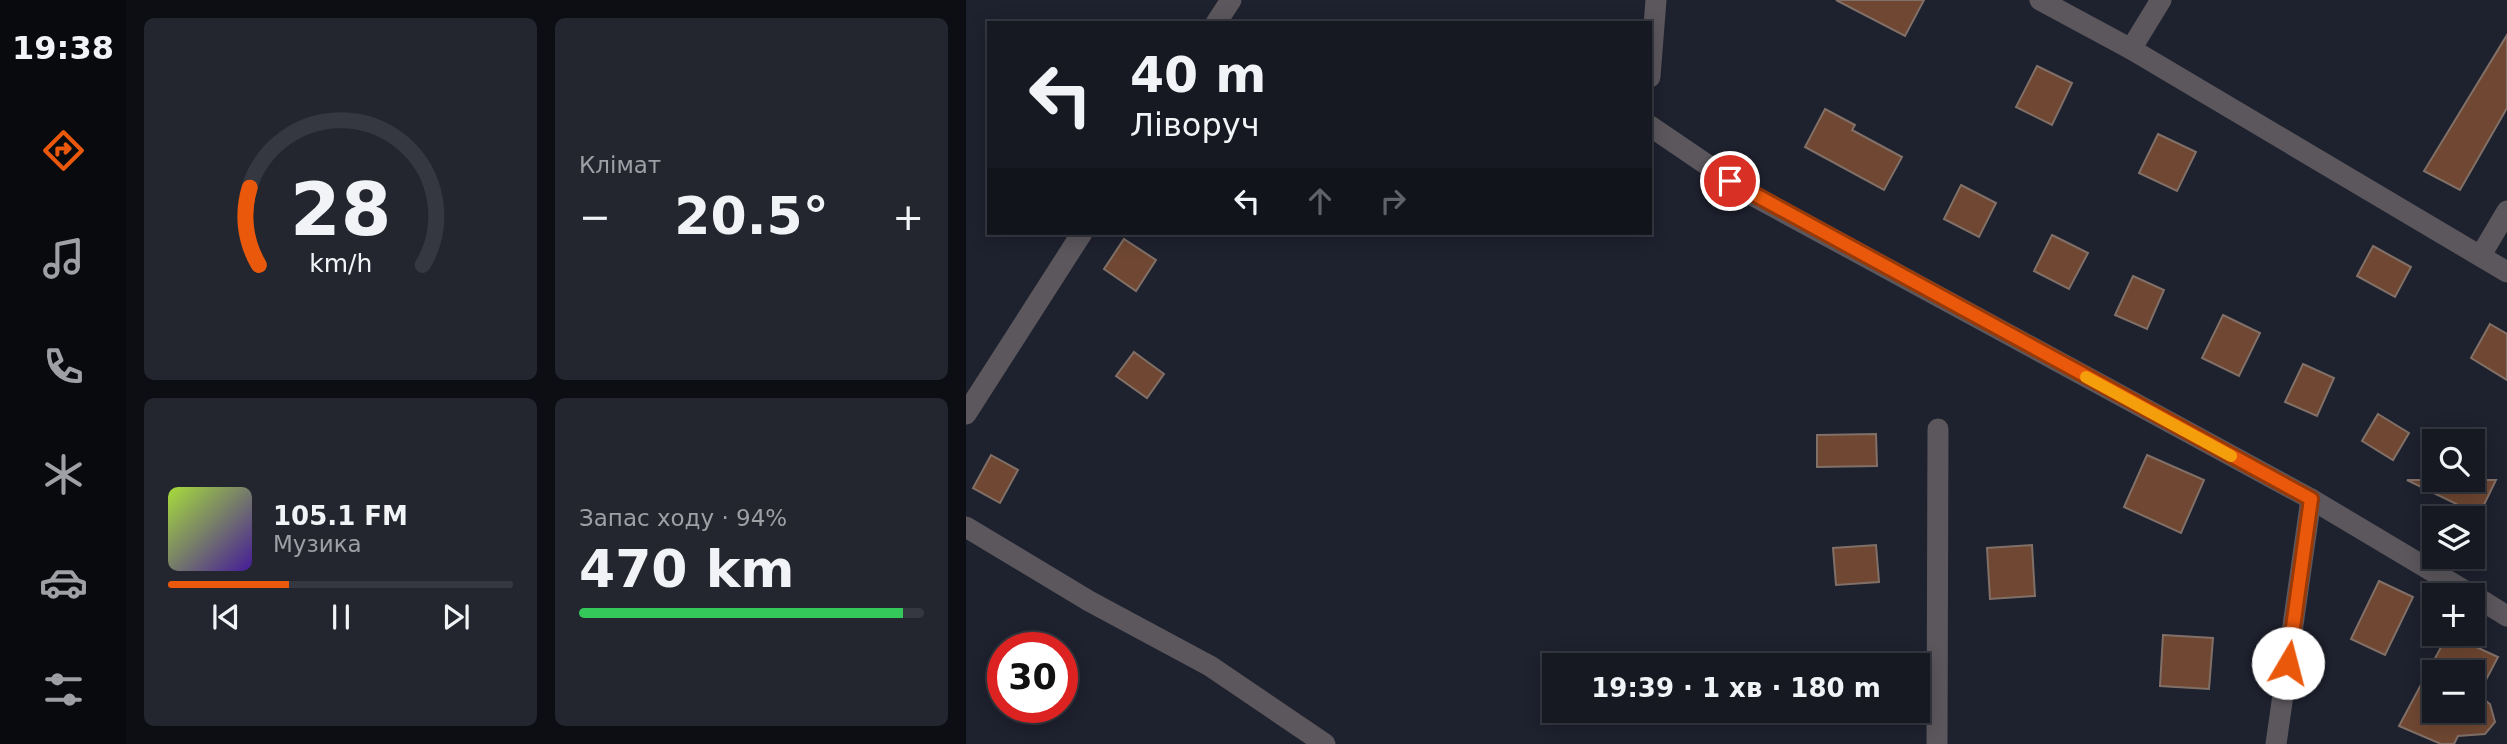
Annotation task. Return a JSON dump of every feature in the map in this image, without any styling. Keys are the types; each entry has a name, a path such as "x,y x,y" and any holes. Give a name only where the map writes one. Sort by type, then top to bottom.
{"street":[{"path":"1217,21 1231,0"},
{"path":"1652,55 1657,0"},
{"path":"2040,0 2131,49 2507,272"},
{"path":"2131,49 2161,0"},
{"path":"1652,127 1749,194 2311,499 2452,583"},
{"path":"2481,255 2507,211"},
{"path":"966,414 1081,235"},
{"path":"1937,744 1938,429"},
{"path":"2276,744 2311,499"},
{"path":"966,527 1089,601 1210,666 1325,744"},
{"path":"2485,603 2507,616"}],"building":[{"path":"1836,0 1924,0 1905,36"},
{"path":"2507,35 2507,108 2460,190 2424,171"},
{"path":"2037,66 2072,83 2052,125 2016,107"},
{"path":"1825,109 1855,125 1852,130 1902,157 1884,190 1805,147"},
{"path":"2158,134 2196,152 2177,191 2139,173"},
{"path":"1961,185 1996,203 1979,237 1944,219"},
{"path":"2052,235 2088,253 2069,289 2034,271"},
{"path":"1124,239 1156,260 1136,291 1104,269"},
{"path":"2373,246 2411,267 2395,297 2357,276"},
{"path":"2133,276 2164,290 2147,329 2115,315"},
{"path":"2223,315 2260,333 2239,376 2202,358"},
{"path":"2490,324 2507,334 2507,380 2471,358"},
{"path":"1134,352 1164,374 1147,398 1116,376"},
{"path":"2303,364 2334,378 2317,416 2285,402"},
{"path":"2378,414 2409,433 2393,460 2362,441"},
{"path":"1876,434 1877,466 1817,467 1817,435"},
{"path":"991,455 1018,470 1000,503 973,488"},
{"path":"2147,455 2204,480 2181,533 2124,507"},
{"path":"2407,480 2422,480 2422,487"},
{"path":"2485,480 2496,480 2483,506 2460,506 2432,492 2485,492"},
{"path":"1876,545 1879,582 1836,585 1833,548"},
{"path":"2032,545 2035,596 1990,599 1987,548"},
{"path":"2379,581 2413,597 2385,655 2351,639"},
{"path":"2163,635 2213,638 2209,689 2160,686"},
{"path":"2442,646 2474,646 2498,657 2485,682 2485,660 2434,660"},
{"path":"2422,683 2422,723 2485,723 2485,700 2490,704 2495,722 2485,734 2458,736 2454,744 2441,744 2399,726"}],"slow traffic":[{"path":"2086,377 2231,456"}],"route":[{"path":"1730,181 1749,194 2311,499 2288,663"}]}
